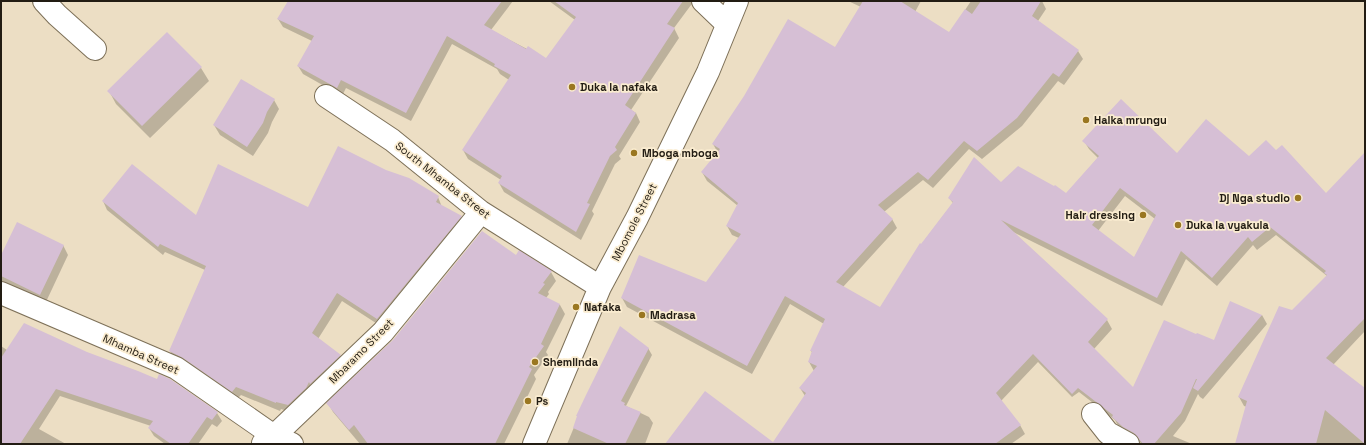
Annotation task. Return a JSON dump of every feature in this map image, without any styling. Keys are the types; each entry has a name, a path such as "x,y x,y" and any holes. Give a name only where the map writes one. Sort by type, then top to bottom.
{"street":[{"path":"44,1 57,15 95,49"},
{"path":"703,1 728,24"},
{"name":"Mbomole Street","path":"534,444 600,287 637,218 708,72 737,1"},
{"name":"South Mhamba Street","path":"326,96 392,140 480,212 600,287"},
{"name":"Mbaramo Street","path":"276,441 383,332 480,212"},
{"name":"Mhamba Street","path":"1,293 176,368 276,441"},
{"path":"1094,414 1108,433 1128,444"}],"building":[{"path":"288,1 502,1 484,25 526,49 528,46 546,58 576,17 554,1 683,1 667,24 675,28 625,105 636,113 615,147 617,150 610,156 587,203 590,204 576,232 498,183 502,176 462,150 511,75 447,36 406,113 341,80 337,88 297,66 314,36 277,19"},
{"path":"863,1 900,1 949,32 965,9 972,14 981,1 1041,1 1032,16 1079,50 1059,77 1053,73 1017,118 977,151 964,141 928,180 918,172 878,205 893,219 836,282 880,307 920,243 921,244 953,202 948,198 974,157 1001,182 1018,166 1054,186 1055,185 1066,193 1099,156 1082,141 1121,99 1177,153 1206,119 1249,156 1266,140 1276,150 1282,145 1326,193 1365,152 1365,318 1326,358 1365,388 1365,444 1325,410 1316,444 1235,444 1247,401 1238,397 1279,306 1292,310 1327,275 1324,273 1326,271 1270,227 1252,242 1248,237 1212,278 1181,251 1157,298 1001,220 1108,319 1088,342 1133,387 1164,320 1214,340 1230,301 1262,315 1198,391 1193,388 1196,379 1181,413 1154,444 1143,444 1134,433 1123,427 1112,417 1113,415 1078,388 1072,394 1033,354 996,393 1021,425 995,444 665,444 705,391 773,442 806,393 799,388 817,366 808,362 812,351 810,351 825,319 785,296 747,366 621,298 639,255 706,282 741,234 726,226 738,203 701,172 720,149 712,144 744,96 788,19 835,47","holes":["1120,188 1156,215 1134,257 1092,225"]},
{"path":"167,32 202,67 142,126 107,91"},
{"path":"241,79 275,99 267,112 263,123 247,147 213,125"},
{"path":"338,146 386,170 409,178 439,196 436,202 462,216 377,319 337,293 312,333 341,355 310,384 309,382 306,388 288,405 276,403 236,387 232,392 183,358 169,351 206,266 160,244 158,247 102,201 132,164 196,215 218,164 308,207"},
{"path":"17,222 64,245 40,295 1,276 1,255"},
{"path":"482,231 516,255 519,250 552,271 538,293 560,304 541,344 544,346 529,367 532,369 495,444 368,444 354,425 349,430 326,403 393,340"},
{"path":"24,323 87,352 157,379 159,374 170,379 218,412 212,420 207,417 188,444 171,444 148,428 153,421 56,389 20,444 1,444 1,358"},
{"path":"620,326 649,348 621,401 625,403 624,405 641,412 625,444 609,444 573,428 576,416"}],"place":[{"name":"Duka la nafaka","path":"572,87"},
{"name":"Haika mrungu","path":"1086,120"},
{"name":"Mboga mboga","path":"634,153"},
{"name":"Dj Nga studio","path":"1298,198"},
{"name":"Hair dressing","path":"1143,215"},
{"name":"Duka la vyakula","path":"1178,225"},
{"name":"Nafaka","path":"576,307"},
{"name":"Madrasa","path":"642,315"},
{"name":"Shemlinda","path":"535,362"},
{"name":"Ps","path":"528,401"}]}
